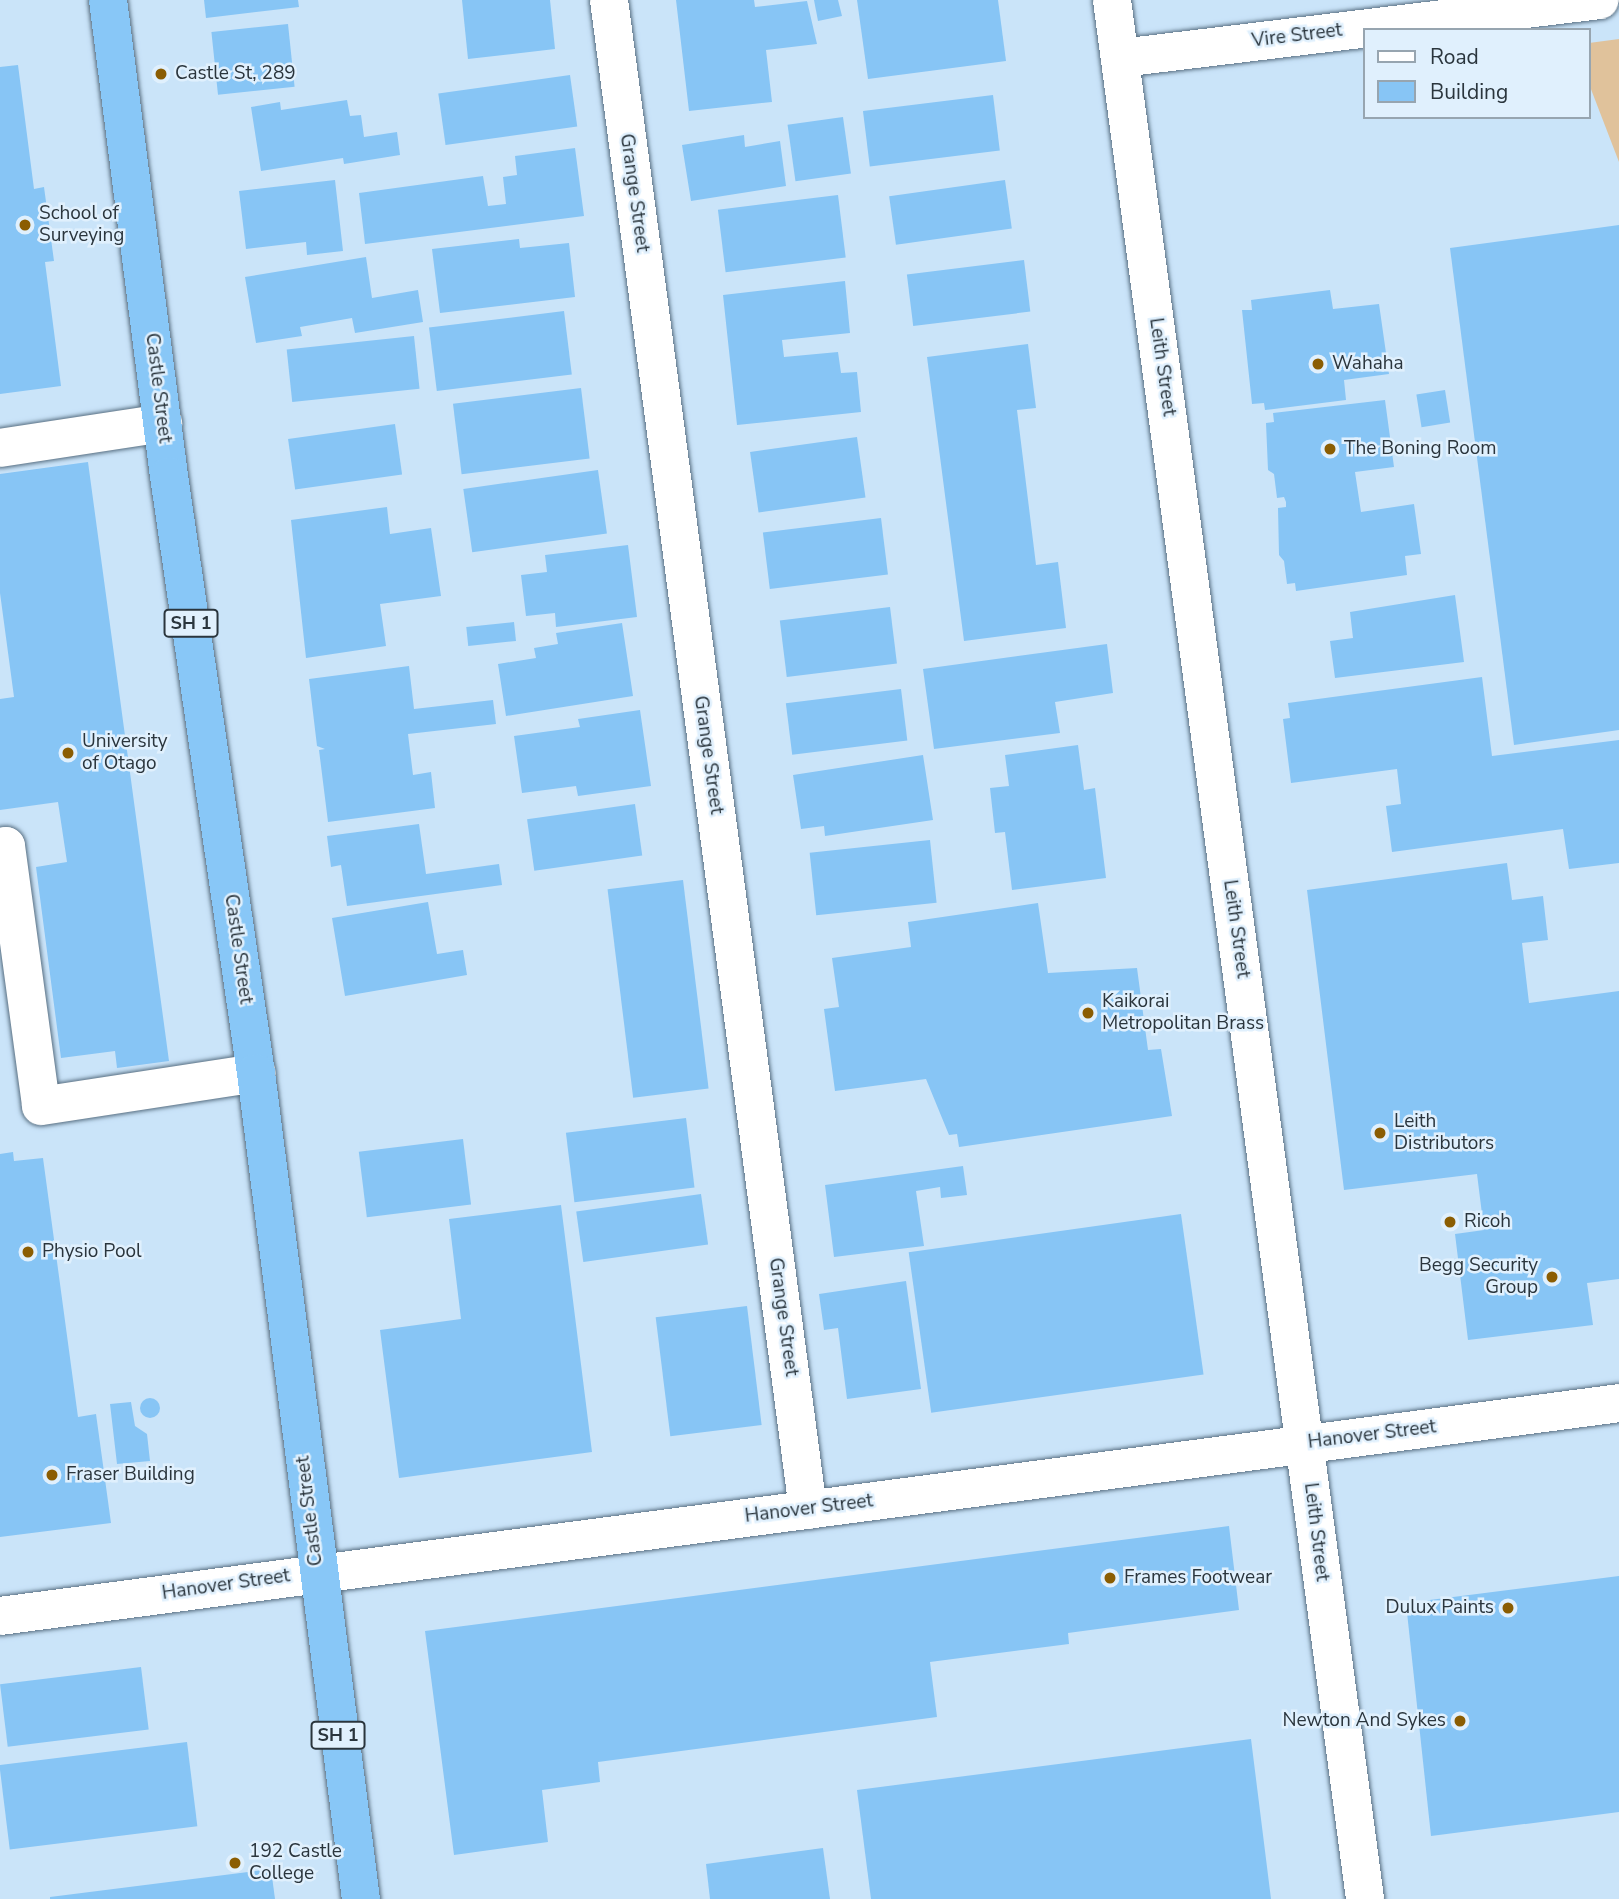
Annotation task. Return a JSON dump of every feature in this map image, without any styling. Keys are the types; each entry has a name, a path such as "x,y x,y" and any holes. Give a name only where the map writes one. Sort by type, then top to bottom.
{"highway":[{"name":"Castle Street","path":"108,0 163,423 256,1073 317,1572 361,1899"}],"street":[{"name":"Grange Street","path":"609,0 808,1510"},
{"name":"Leith Street","path":"1112,0 1365,1899"},
{"name":"Vire Street","path":"1368,28 1599,0"},
{"name":"Vire Street","path":"1121,58 1364,29"},
{"path":"0,448 163,423"},
{"path":"0,847 6,846 41,1106 256,1073"},
{"name":"Hanover Street","path":"0,1616 317,1572 1619,1403"}],"shaded area":[{"path":"1619,39 1619,162 1591,89 1591,43"}],"building":[{"path":"204,0 298,0 299,7 206,18"},
{"path":"462,0 550,0 555,49 468,59"},
{"path":"676,0 754,0 755,7 807,1 817,44 766,50 772,102 689,111"},
{"path":"814,0 838,0 842,16 818,21"},
{"path":"857,0 998,0 1006,61 868,79"},
{"path":"288,24 295,87 218,95 211,32"},
{"name":"School of Surveying","path":"18,65 34,189 44,187 54,261 45,262 61,386 0,394 0,67"},
{"path":"570,75 577,126 446,145 438,94"},
{"path":"993,95 1000,151 870,167 863,111"},
{"path":"347,100 350,116 361,115 364,137 397,132 400,155 344,164 343,158 261,171 251,107 280,102 281,110"},
{"path":"843,117 851,173 795,181 788,125"},
{"path":"744,135 745,147 780,141 786,186 691,201 682,145"},
{"path":"575,148 584,216 365,244 359,193 483,176 488,206 506,204 503,177 517,175 515,156"},
{"path":"335,180 343,251 307,255 306,242 246,249 239,191"},
{"path":"1005,180 1012,229 896,245 889,196"},
{"path":"838,195 846,258 726,272 718,210"},
{"path":"1619,225 1619,730 1514,745 1450,248"},
{"path":"519,239 520,248 569,243 575,297 440,313 432,249"},
{"path":"366,257 372,298 418,290 423,322 355,333 352,318 300,327 302,336 256,343 245,277"},
{"path":"1024,260 1030,312 913,326 907,274"},
{"path":"845,281 850,333 782,340 784,357 838,352 841,373 857,372 861,412 737,425 723,295"},
{"path":"1330,290 1333,309 1379,304 1389,374 1344,380 1346,400 1265,410 1264,403 1252,404 1242,310 1252,310 1251,300"},
{"path":"564,311 572,375 437,391 429,328"},
{"path":"414,336 420,389 292,402 287,349"},
{"path":"1028,344 1036,408 1017,410 1036,565 1058,562 1066,628 964,641 927,357"},
{"path":"581,388 590,458 462,474 453,404"},
{"path":"1445,390 1450,423 1422,427 1416,395"},
{"path":"1385,400 1394,467 1355,472 1361,512 1414,504 1421,554 1405,556 1407,575 1296,591 1295,583 1287,584 1284,561 1279,555 1278,508 1286,507 1286,502 1284,497 1277,498 1274,474 1268,470 1266,423 1274,422 1273,413"},
{"path":"395,424 402,475 295,490 288,439"},
{"path":"857,437 865,497 759,512 750,452"},
{"path":"88,462 169,1061 117,1068 115,1051 61,1058 36,867 67,862 58,802 0,810 0,699 14,697 0,593 0,474"},
{"path":"598,470 607,533 472,552 463,489"},
{"path":"387,507 390,534 431,528 441,596 380,604 386,646 306,658 291,520"},
{"path":"881,518 888,575 770,589 763,533"},
{"path":"628,545 637,617 556,627 555,613 526,616 521,575 547,572 545,555"},
{"path":"1455,595 1464,662 1335,678 1330,641 1353,638 1350,612"},
{"path":"890,607 897,664 787,677 780,621"},
{"path":"514,622 516,641 468,646 466,627"},
{"path":"622,623 633,696 506,716 498,664 536,658 534,648 558,644 556,633"},
{"path":"1107,644 1113,693 1055,702 1060,733 934,749 923,669"},
{"path":"409,666 414,709 493,700 496,724 408,734 413,775 431,772 435,808 328,822 319,750 325,749 317,746 309,679"},
{"path":"1482,677 1492,756 1619,740 1619,863 1569,869 1563,829 1392,852 1386,806 1401,804 1397,769 1291,783 1283,719 1290,718 1288,703"},
{"path":"901,689 907,741 792,755 786,703"},
{"path":"640,710 651,786 578,796 576,786 522,793 514,736 580,727 578,719"},
{"path":"1078,745 1084,790 1095,788 1106,878 1012,890 1005,832 995,833 990,788 1009,786 1005,755"},
{"path":"923,755 933,820 825,836 824,826 801,829 793,775"},
{"path":"635,804 642,855 534,871 527,819"},
{"path":"419,824 426,874 499,864 502,885 347,906 341,865 331,867 327,836"},
{"path":"930,840 937,903 816,915 810,853"},
{"path":"1507,863 1512,900 1543,896 1548,940 1522,943 1529,1003 1619,991 1619,1279 1587,1283 1593,1325 1468,1340 1455,1234 1484,1230 1477,1174 1344,1190 1307,890"},
{"path":"683,880 709,1088 633,1098 608,889"},
{"path":"428,902 437,954 463,950 467,975 345,996 332,918"},
{"path":"1038,903 1048,973 1137,968 1148,1050 1161,1049 1172,1116 959,1147 957,1134 949,1135 926,1079 835,1091 824,1009 839,1007 832,958 911,947 908,922"},
{"path":"686,1118 695,1187 574,1202 566,1133"},
{"path":"463,1139 471,1205 367,1217 359,1152"},
{"path":"13,1152 14,1161 43,1158 78,1417 96,1414 111,1523 0,1537 0,1154"},
{"path":"963,1166 967,1195 941,1198 940,1187 916,1191 924,1246 834,1257 825,1185"},
{"path":"701,1194 708,1245 583,1262 576,1212"},
{"path":"561,1205 592,1452 399,1478 380,1330 461,1319 449,1219"},
{"path":"1181,1214 1204,1374 931,1413 909,1252"},
{"path":"906,1281 921,1389 847,1399 838,1328 824,1330 819,1294"},
{"path":"747,1306 762,1425 670,1436 656,1317"},
{"path":"146,1398 154,1398 160,1408 154,1418 146,1418 140,1412 140,1404"},
{"path":"131,1402 135,1426 147,1434 150,1461 117,1464 110,1404"},
{"path":"1229,1526 1239,1610 1068,1633 1069,1644 930,1662 937,1717 598,1762 600,1782 542,1790 548,1842 454,1855 425,1631"},
{"path":"1619,1576 1619,1812 1431,1836 1406,1603"},
{"path":"141,1667 149,1730 8,1747 0,1684"},
{"path":"1251,1739 1271,1899 871,1899 857,1790"},
{"path":"187,1742 197,1826 10,1849 0,1765"},
{"path":"823,1848 830,1899 710,1899 706,1864"},
{"path":"271,1869 275,1899 50,1899 50,1897"}],"place":[{"name":"Castle St, 289","path":"161,74"},
{"name":"School of Surveying","path":"25,225"},
{"name":"Wahaha","path":"1318,364"},
{"name":"The Boning Room","path":"1330,449"},
{"name":"University of Otago","path":"68,753"},
{"name":"Kaikorai Metropolitan Brass","path":"1088,1013"},
{"name":"Leith Distributors","path":"1380,1133"},
{"name":"Ricoh","path":"1450,1222"},
{"name":"Physio Pool","path":"28,1252"},
{"name":"Begg Security Group","path":"1552,1277"},
{"name":"Fraser Building","path":"52,1475"},
{"name":"Frames Footwear","path":"1110,1578"},
{"name":"Dulux Paints","path":"1508,1608"},
{"name":"Newton And Sykes","path":"1460,1721"},
{"name":"192 Castle College","path":"235,1863"}]}
